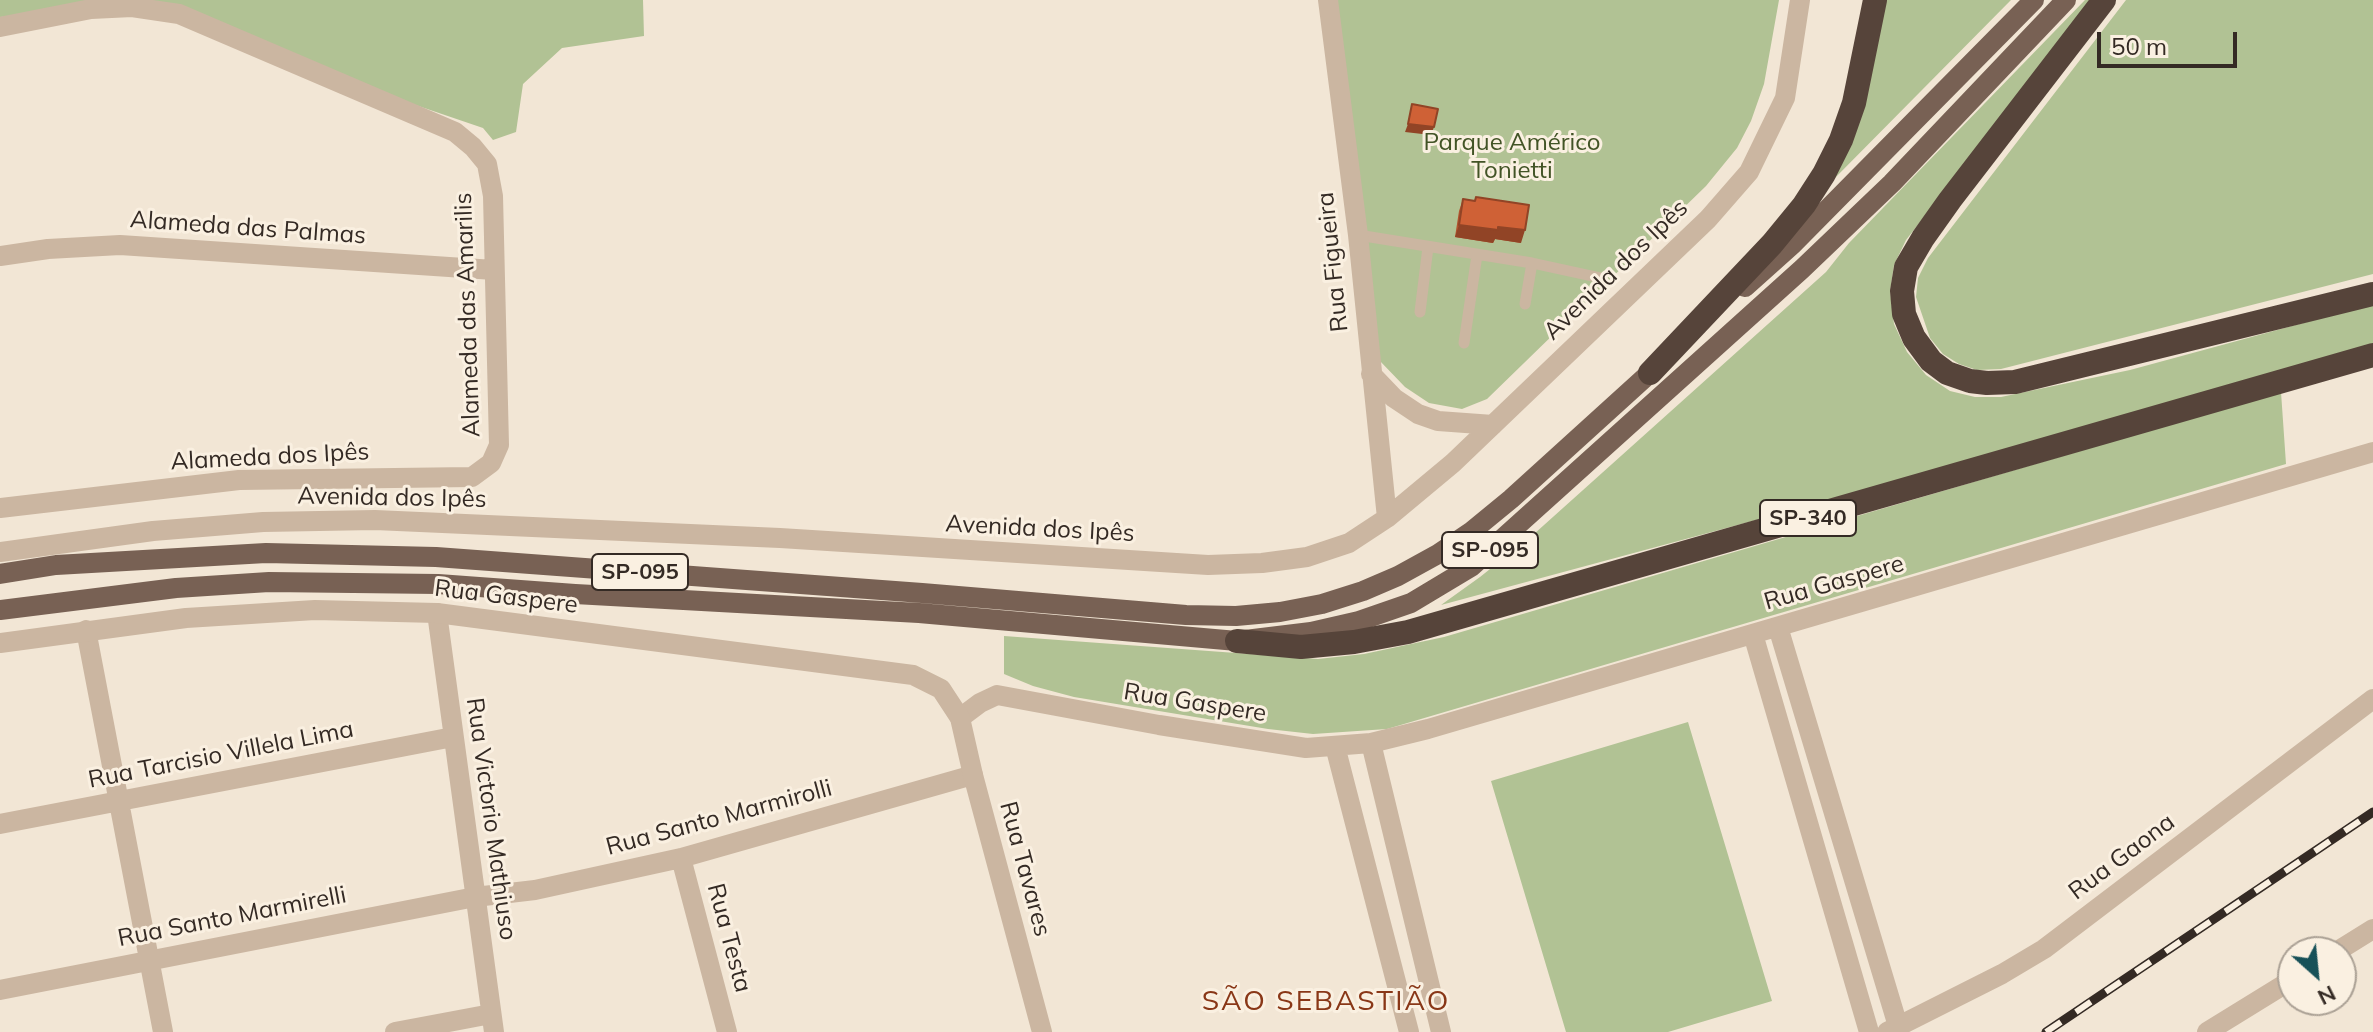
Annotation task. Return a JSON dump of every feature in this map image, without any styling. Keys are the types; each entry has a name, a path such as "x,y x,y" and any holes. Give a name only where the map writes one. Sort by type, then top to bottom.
{"highway":[{"path":"1650,373 1772,244 1804,205 1824,174 1841,140 1854,103 1875,0"},
{"path":"2104,0 1950,200 1906,267 1902,291 1904,314 1914,338 1931,361 1947,373 1970,381 2015,382 2373,294"},
{"name":"SP-340","path":"1237,641 1301,647 1354,642 1408,632 2373,355"}],"main road":[{"name":"SP-095","path":"0,574 56,565 266,553 436,557 1186,615 1236,616 1322,604 1363,591 1438,554 1511,499 1793,244 2034,0"},
{"name":"SP-095","path":"0,610 67,600 269,582 438,584 919,613 1237,641 1311,632 1359,621 1411,603 1471,567 1802,269 1892,183 2066,0"}],"street":[{"name":"Rua Figueira","path":"1328,0 1358,235 1387,518"},
{"name":"Avenida dos Ipês","path":"0,552 153,531 263,522 375,520 780,538 962,551 1235,564 1307,557 1349,543 1387,518 1453,463 1708,219 1749,172 1785,98 1800,0"},
{"name":"Alameda das Amarilis","path":"0,27 91,9 132,7 179,14 455,132 473,147 487,164 493,196 499,445 491,463"},
{"name":"Alameda das Palmas","path":"0,256 48,249 120,245 494,270"},
{"path":"1371,374 1394,398 1418,414 1438,421 1493,425"},
{"name":"Rua Gaspere","path":"0,643 186,618 315,610 437,613 913,675 941,689 960,718 997,695 1306,748 1335,746 1371,743 1443,725 2373,452"},
{"name":"Alameda dos Ipês","path":"0,508 239,480 472,477 491,463"},
{"name":"Rua Victorio Mathiuso","path":"437,613 493,1023"},
{"path":"1778,627 1892,1029"},
{"path":"86,630 163,1032"},
{"path":"1753,634 1869,1032"},
{"name":"Rua Gaona","path":"1892,1029 2002,974 2044,949 2373,699"},
{"name":"Rua Tavares","path":"960,718 1042,1032"},
{"name":"Rua Tarcisio Villela Lima","path":"0,824 453,737"},
{"path":"1371,743 1441,1032"},
{"path":"1335,746 1409,1032"},
{"name":"Rua Santo Marmirolli","path":"475,897 535,890 681,858 973,775"},
{"name":"Rua Testa","path":"681,858 727,1032"},
{"name":"Rua Santo Marmirelli","path":"0,990 475,897"},
{"path":"2207,1032 2277,989"},
{"path":"395,1032 493,1023"}],"lane":[{"path":"1358,235 1532,263 1601,278"},
{"path":"1420,312 1428,247"},
{"path":"1464,343 1477,255"},
{"path":"1525,304 1532,263"}],"green space":[{"path":"0,0 643,0 644,36 562,48 523,84 516,132 493,140 483,128 389,96 182,7 0,17"},
{"name":"Parque Américo Tonietti","path":"1334,0 1779,0 1764,84 1751,121 1737,148 1706,186 1487,399 1462,409 1429,403 1405,387 1379,360"},
{"path":"1885,0 2011,0 1831,182"},
{"path":"2085,0 2093,0 1906,240 1894,265 1890,291 1894,324 1907,352 1926,375 1950,391 1975,397 2001,397 2130,370 2373,304 2373,344 1923,475 1441,605 1534,534 1826,272 1849,243"},
{"path":"2126,0 2373,0 2373,274 2001,369 1977,370 1959,364 1943,354 1930,338 1916,297 1918,278 1928,258"},
{"path":"2281,392 2286,464 1387,729 1313,734 1268,729 1074,697 1004,674 1004,636 1318,659 1364,654 1444,637"},
{"path":"1688,722 1772,1001 1668,1032 1566,1032 1491,781"}],"building":[{"path":"1412,104 1438,109 1434,127 1408,124"},
{"path":"1476,197 1529,205 1525,230 1459,225 1463,199 1475,201"}],"railway":[{"path":"2046,1032 2373,812"}],"district":[{"name":"SÃO SEBASTIÃO","path":"1326,1002"}]}
